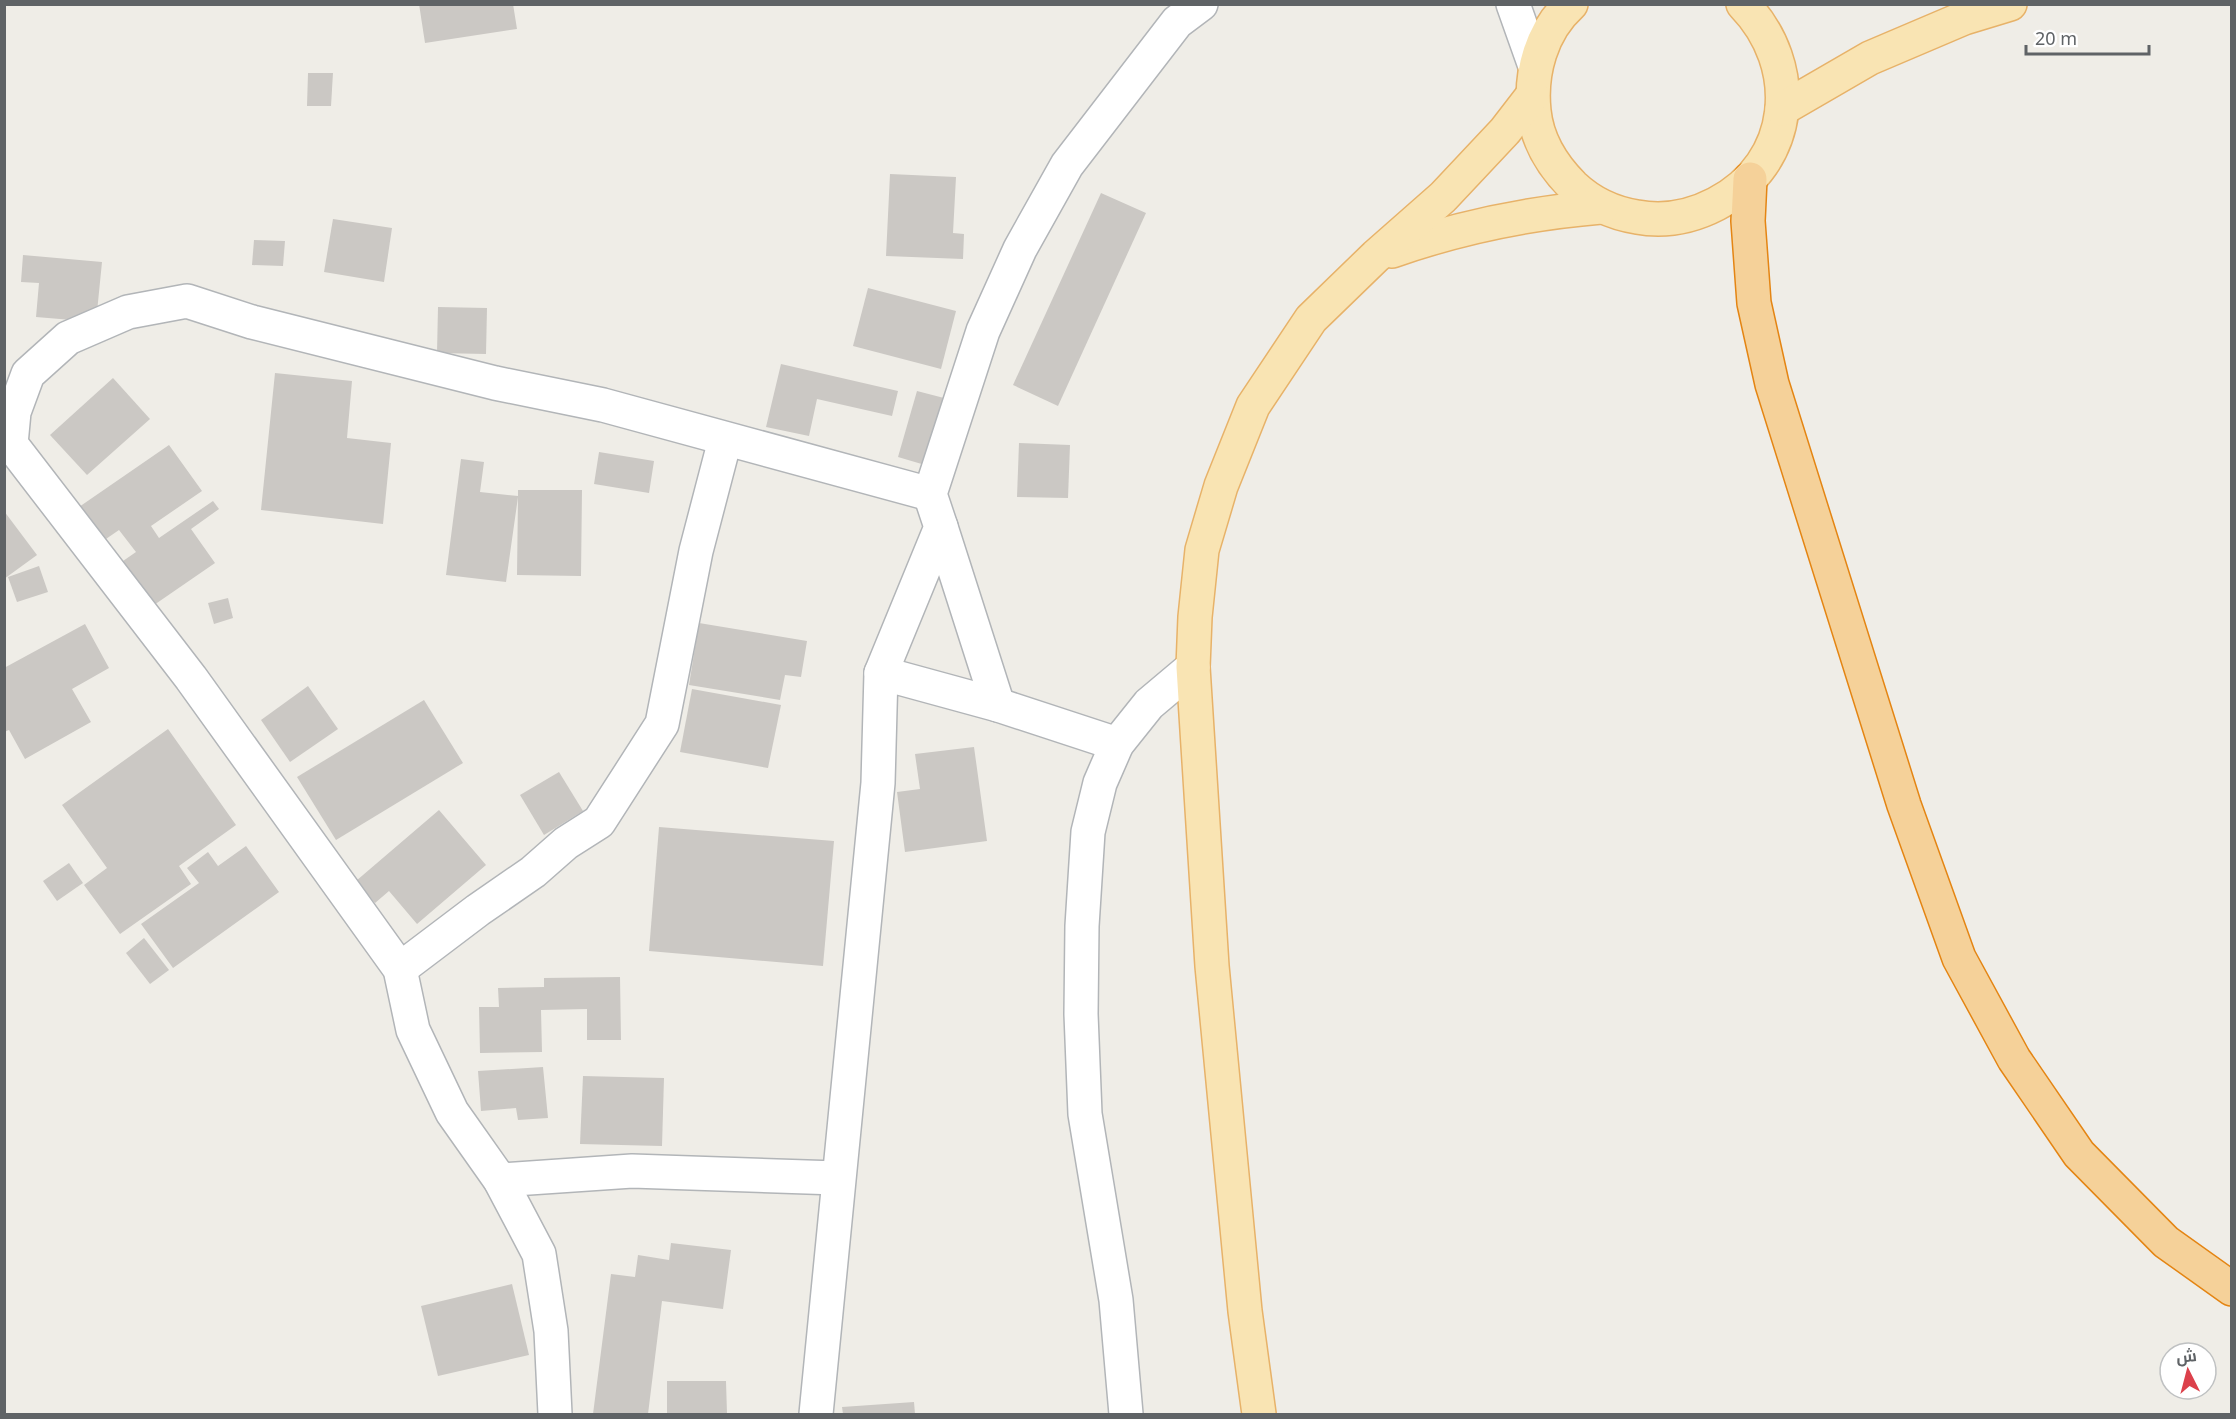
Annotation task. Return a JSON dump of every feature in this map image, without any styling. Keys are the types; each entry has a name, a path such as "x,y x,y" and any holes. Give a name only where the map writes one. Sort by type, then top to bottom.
{"highway":[{"path":"1750,179 1748,221 1754,303 1772,384 1904,805 1959,957 2014,1059 2079,1154 2166,1242 2232,1289"}],"main road":[{"path":"1259,1414 1245,1311 1213,977 1193,667 1195,616 1202,550 1221,486 1253,406 1311,319 1376,256 1418,220 1505,131 1533,81 1546,36 1564,10 1571,4"},
{"path":"1533,81 1535,123 1544,149 1559,172 1578,191 1601,207 1622,215 1650,219 1677,218 1712,206 1728,197 1750,179 1765,159 1776,135 1782,109 1782,77 1773,47 1758,20 1743,4"},
{"path":"1782,109 1870,58 1964,18 2010,4"},
{"path":"1376,256 1449,232 1486,223 1524,215 1601,207"}],"street":[{"path":"998,705 930,494 983,331 1020,249 1067,165 1177,22 1201,4"},
{"path":"1513,4 1533,81"},
{"path":"555,1414 551,1331 539,1254 500,1180 452,1112 413,1030 400,969 191,678 11,444 14,412 28,374 68,338 128,312 187,301 264,325 495,383 603,405 930,494"},
{"path":"400,969 533,872 566,843 599,822 662,724 696,551 725,440"},
{"path":"816,1414 837,1178 878,783 881,673 941,527"},
{"path":"1126,1414 1116,1300 1085,1114 1081,1014 1082,926 1088,832 1100,783 1117,744 1149,704 1193,667"},
{"path":"881,673 998,705 1117,744"},
{"path":"500,1180 632,1171 837,1178"}],"building":[{"path":"419,4 513,4 517,29 425,43"},
{"path":"308,73 333,73 331,106 307,106"},
{"path":"890,174 956,177 953,233 964,234 963,259 886,256"},
{"path":"1101,193 1146,213 1058,406 1013,385"},
{"path":"333,219 392,228 384,282 324,272"},
{"path":"254,240 285,241 283,266 252,265"},
{"path":"23,255 102,262 96,322 36,317 39,283 21,282"},
{"path":"868,288 956,311 941,369 853,346"},
{"path":"438,307 487,308 486,354 437,353"},
{"path":"781,364 898,391 892,416 817,399 809,436 766,427"},
{"path":"275,373 352,381 347,438 391,443 383,524 261,510"},
{"path":"113,378 150,419 87,475 50,435"},
{"path":"917,391 944,398 925,465 898,457"},
{"path":"1019,443 1070,445 1068,498 1017,497"},
{"path":"169,445 202,491 151,526 159,538 213,501 219,509 191,529 215,563 154,605 123,561 136,552 119,530 103,541 79,507"},
{"path":"599,452 654,461 649,493 594,484"},
{"path":"461,459 484,462 480,492 518,496 518,490 582,490 581,576 517,575 518,497 506,582 446,575"},
{"path":"4,511 37,555 4,579"},
{"path":"39,566 48,592 17,602 8,577"},
{"path":"228,598 233,618 214,624 208,603"},
{"path":"699,623 807,641 801,677 785,675 780,700 689,685"},
{"path":"85,624 109,668 72,689 91,722 25,759 9,730 4,732 4,668"},
{"path":"308,686 338,729 290,762 261,720"},
{"path":"692,689 781,705 768,768 680,752"},
{"path":"424,700 463,763 336,840 297,777"},
{"path":"168,729 236,825 179,866 191,884 120,934 84,885 107,868 62,805"},
{"path":"974,747 987,841 905,852 897,792 920,789 915,754"},
{"path":"559,772 583,811 544,835 520,795"},
{"path":"439,810 486,865 417,924 389,891 375,903 356,881"},
{"path":"659,827 834,841 823,966 649,951"},
{"path":"246,846 279,892 173,968 141,924 199,883 187,868 208,852 218,866"},
{"path":"69,863 83,883 57,901 43,881"},
{"path":"144,938 169,970 150,984 126,953"},
{"path":"620,977 621,1040 587,1040 587,1009 541,1010 542,1052 480,1053 479,1007 499,1007 498,988 544,987 544,978"},
{"path":"543,1067 548,1118 518,1120 516,1108 481,1111 478,1071"},
{"path":"583,1076 664,1078 662,1146 580,1144"},
{"path":"671,1243 731,1250 723,1309 662,1301 648,1414 593,1414 611,1274 635,1277 638,1255 669,1260"},
{"path":"512,1284 529,1355 438,1376 421,1306"},
{"path":"667,1381 726,1381 727,1414 667,1414"},
{"path":"914,1402 915,1414 843,1414 842,1407"}]}
